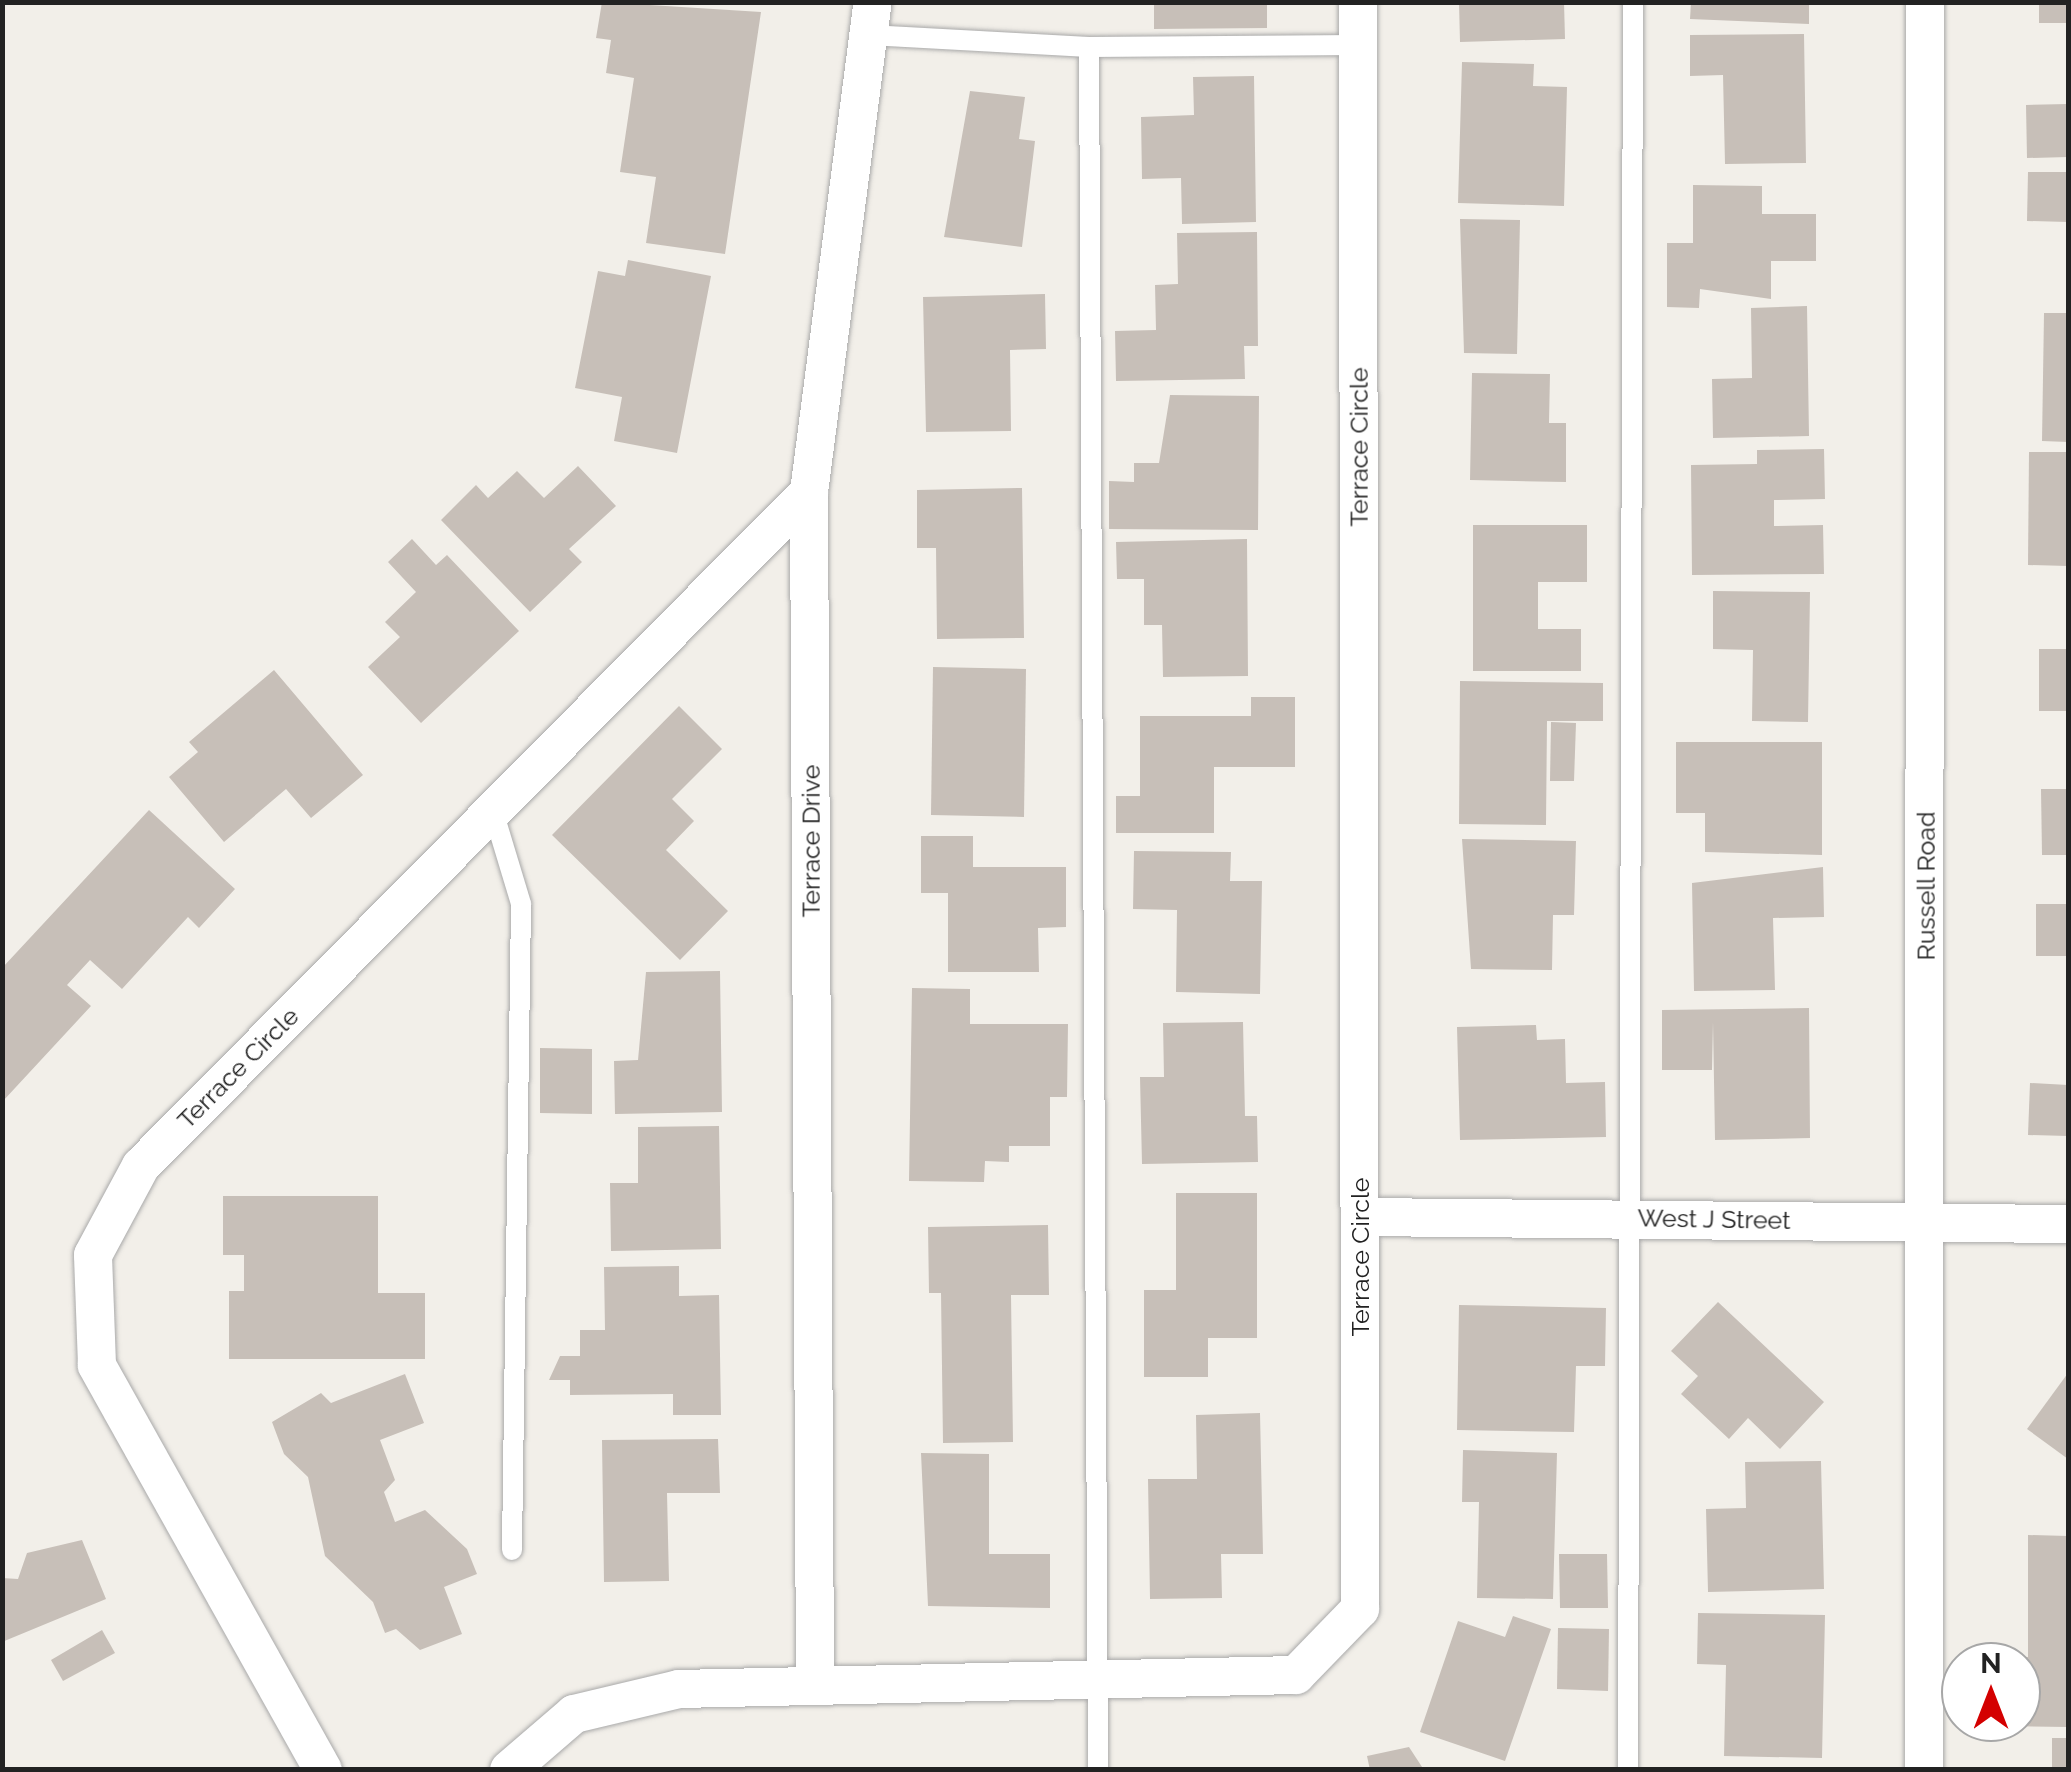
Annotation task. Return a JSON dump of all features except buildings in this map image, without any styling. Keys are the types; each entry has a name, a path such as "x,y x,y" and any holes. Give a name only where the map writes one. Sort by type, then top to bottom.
{"street":[{"name":"Terrace Circle","path":"508,1770 574,1714 679,1689 1296,1675 1360,1609 1358,2"},
{"name":"Russell Road","path":"1924,1770 1926,2"},
{"name":"Terrace Drive","path":"815,1684 810,492 871,19"},
{"name":"Terrace Circle","path":"322,1770 97,1365 93,1255 142,1166 810,492"},
{"name":"West J Street","path":"1360,1217 2068,1224"}],"lane":[{"path":"1628,1770 1633,2"},
{"path":"871,19 1089,48 1358,44"},
{"path":"1089,48 1102,1678 1098,1770"},
{"path":"493,811 521,904 512,1550"}]}
